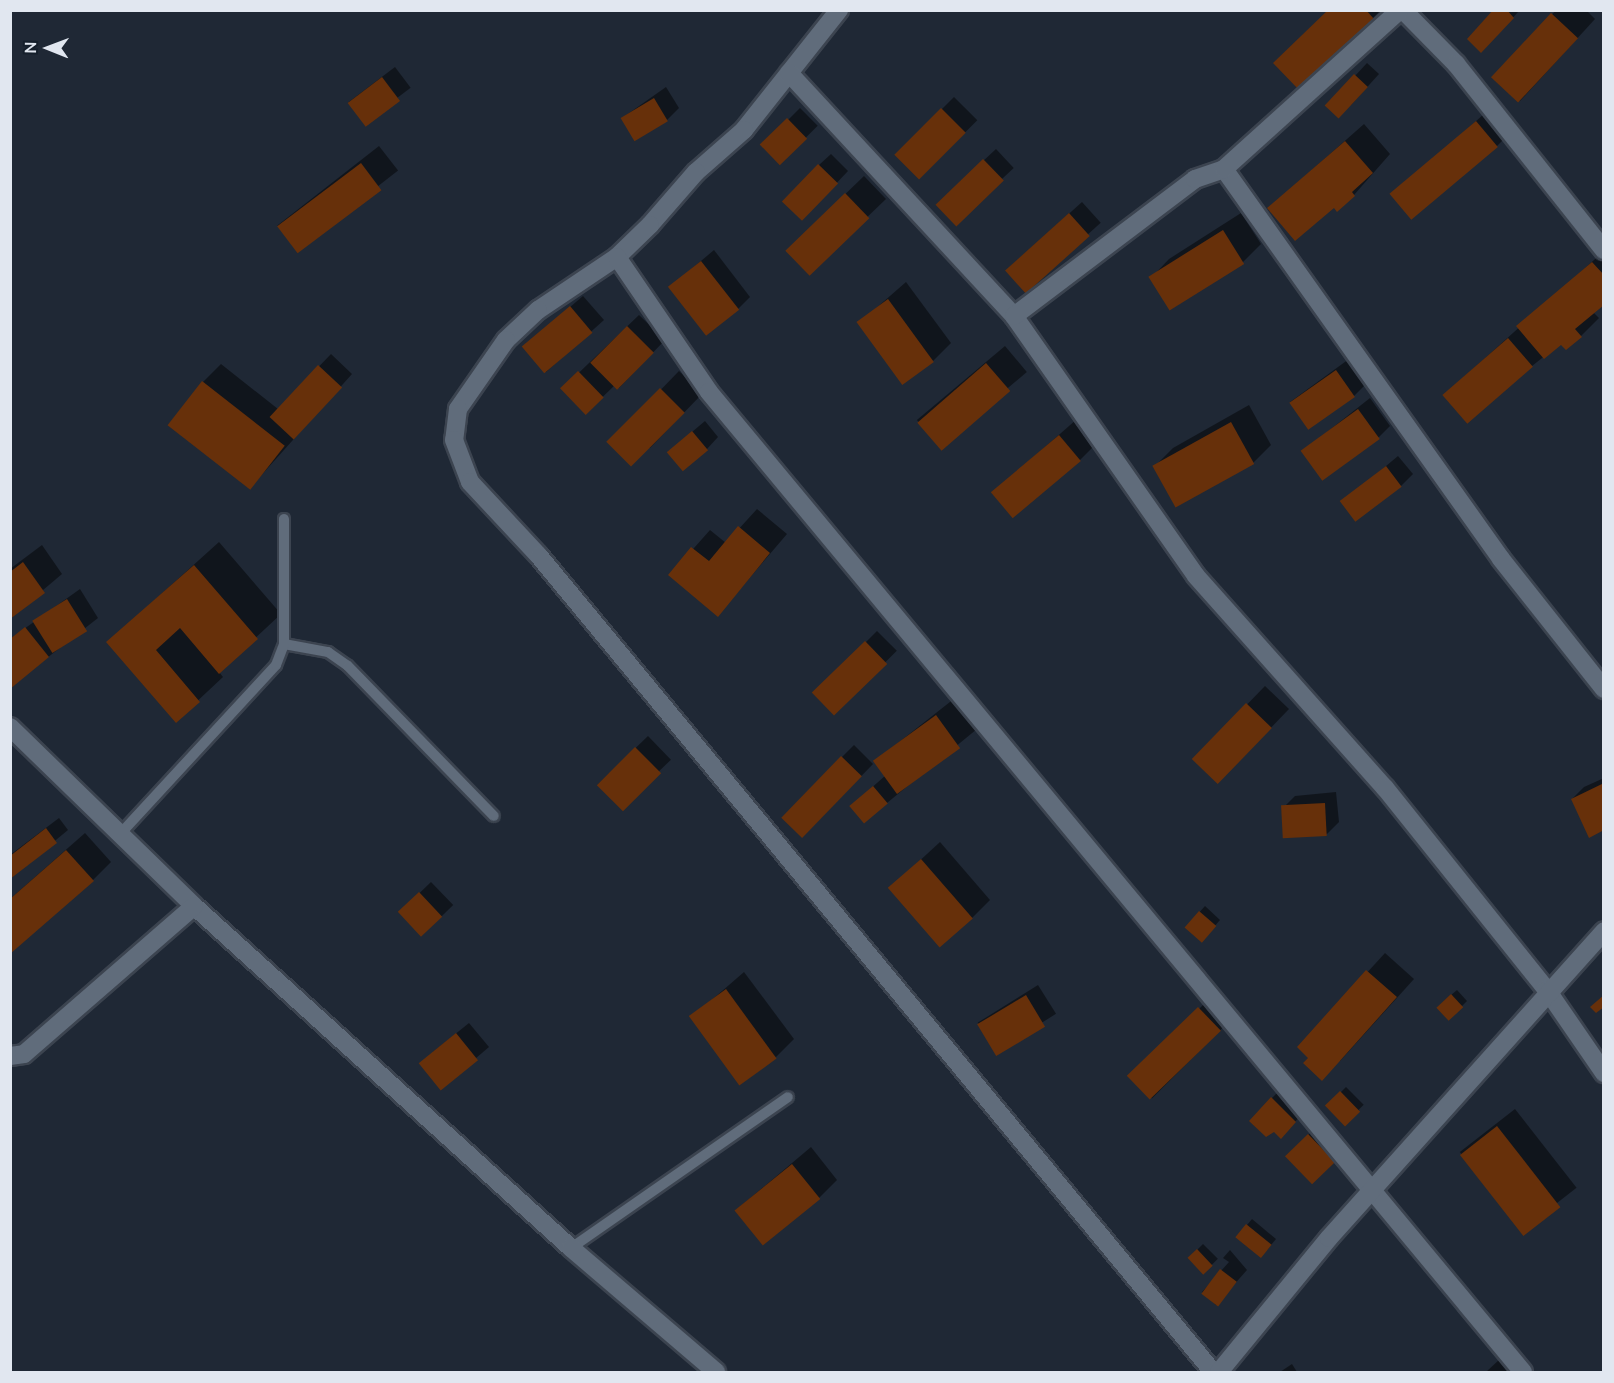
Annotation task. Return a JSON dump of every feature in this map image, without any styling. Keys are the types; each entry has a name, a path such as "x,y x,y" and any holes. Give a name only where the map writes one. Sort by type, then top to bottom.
{"street":[{"path":"839,10 744,130 696,172 617,258 538,310 506,340 458,409 454,440 470,482 539,556 1213,1372"},
{"path":"1014,316 1195,179 1224,169 1401,10 1456,64 1604,250"},
{"path":"789,73 1014,316 1196,576 1385,788 1547,990 1604,1073"},
{"path":"1224,169 1501,559 1604,689"},
{"path":"617,258 709,392 1523,1372"},
{"path":"10,728 122,832 194,906 572,1248 716,1372"},
{"path":"10,1056 24,1054 194,906"},
{"path":"1219,1372 1372,1190 1519,1029 1547,990 1604,931"}],"lane":[{"path":"122,832 276,666 284,644 284,519"},
{"path":"284,644 328,652 348,666 494,816"},
{"path":"572,1248 788,1097"}],"building":[{"path":"1328,10 1366,10 1374,19 1300,91 1273,63"},
{"path":"1493,10 1507,10 1514,18 1481,53 1467,39"},
{"path":"1551,13 1578,38 1518,103 1491,77"},
{"path":"1354,74 1368,87 1339,118 1325,105"},
{"path":"382,77 400,101 366,127 348,103"},
{"path":"654,98 668,121 634,141 621,118"},
{"path":"941,108 966,133 919,179 894,155"},
{"path":"787,118 807,139 780,165 760,144"},
{"path":"1476,121 1498,147 1411,220 1389,194"},
{"path":"1345,141 1373,173 1352,192 1355,196 1337,212 1334,208 1295,241 1267,208"},
{"path":"983,159 1004,181 956,226 936,205"},
{"path":"361,163 381,190 298,253 277,226"},
{"path":"818,164 838,183 802,221 782,201"},
{"path":"845,193 869,218 810,276 785,251"},
{"path":"1069,213 1090,236 1026,294 1005,271"},
{"path":"1223,230 1244,264 1170,311 1148,277"},
{"path":"701,261 739,310 706,336 668,287"},
{"path":"1592,262 1604,275 1604,305 1575,329 1582,337 1566,350 1561,345 1544,359 1516,326"},
{"path":"888,299 934,362 902,385 856,322"},
{"path":"570,306 592,333 544,373 522,346"},
{"path":"627,326 654,353 617,390 590,363"},
{"path":"1508,338 1533,367 1467,424 1442,395"},
{"path":"986,363 1010,391 942,451 917,423"},
{"path":"318,365 342,388 294,439 270,417"},
{"path":"1336,370 1355,397 1308,430 1289,403"},
{"path":"578,371 604,398 586,415 560,388"},
{"path":"202,381 285,446 250,490 168,425"},
{"path":"660,388 685,413 631,466 606,442"},
{"path":"1358,409 1380,439 1322,481 1301,451"},
{"path":"1231,422 1254,464 1176,508 1152,466"},
{"path":"692,431 708,450 683,471 667,452"},
{"path":"1059,435 1081,461 1013,518 991,492"},
{"path":"1386,466 1402,487 1355,522 1340,501"},
{"path":"738,526 770,553 718,617 668,575 691,547 709,561"},
{"path":"23,562 45,593 10,619 10,572"},
{"path":"194,565 258,639 219,674 180,628 156,650 200,702 176,723 106,642"},
{"path":"67,599 87,631 52,653 32,621"},
{"path":"25,627 49,657 10,689 10,639"},
{"path":"865,641 887,664 834,715 812,692"},
{"path":"1246,703 1272,728 1218,784 1192,759"},
{"path":"936,715 960,748 897,794 873,761"},
{"path":"635,747 661,773 623,811 597,785"},
{"path":"841,756 862,776 802,838 781,818"},
{"path":"1604,783 1604,830 1589,838 1571,799"},
{"path":"873,786 888,804 864,824 849,806"},
{"path":"1325,803 1327,836 1283,838 1281,805"},
{"path":"46,828 57,843 10,879 10,856"},
{"path":"66,850 94,881 10,954 10,899"},
{"path":"921,859 973,919 940,947 888,888"},
{"path":"419,892 442,917 421,937 398,912"},
{"path":"1199,911 1216,926 1202,943 1185,928"},
{"path":"1366,970 1397,997 1322,1081 1303,1063 1308,1058 1297,1047"},
{"path":"726,989 777,1059 739,1086 689,1016"},
{"path":"1451,994 1463,1007 1449,1021 1436,1008"},
{"path":"1026,995 1045,1027 996,1056 977,1024"},
{"path":"1604,995 1604,1007 1596,1013 1590,1007"},
{"path":"1198,1007 1221,1031 1150,1100 1127,1076"},
{"path":"456,1033 478,1060 441,1090 419,1063"},
{"path":"1340,1091 1360,1112 1345,1126 1325,1106"},
{"path":"1271,1097 1296,1122 1281,1139 1274,1132 1266,1137 1249,1121"},
{"path":"1497,1126 1560,1207 1523,1236 1460,1155"},
{"path":"1308,1134 1335,1162 1312,1184 1285,1156"},
{"path":"792,1164 820,1199 763,1246 734,1211"},
{"path":"1246,1224 1272,1245 1261,1258 1235,1237"},
{"path":"1197,1249 1213,1266 1203,1275 1187,1258"},
{"path":"1220,1269 1237,1282 1218,1306 1201,1294"}]}
